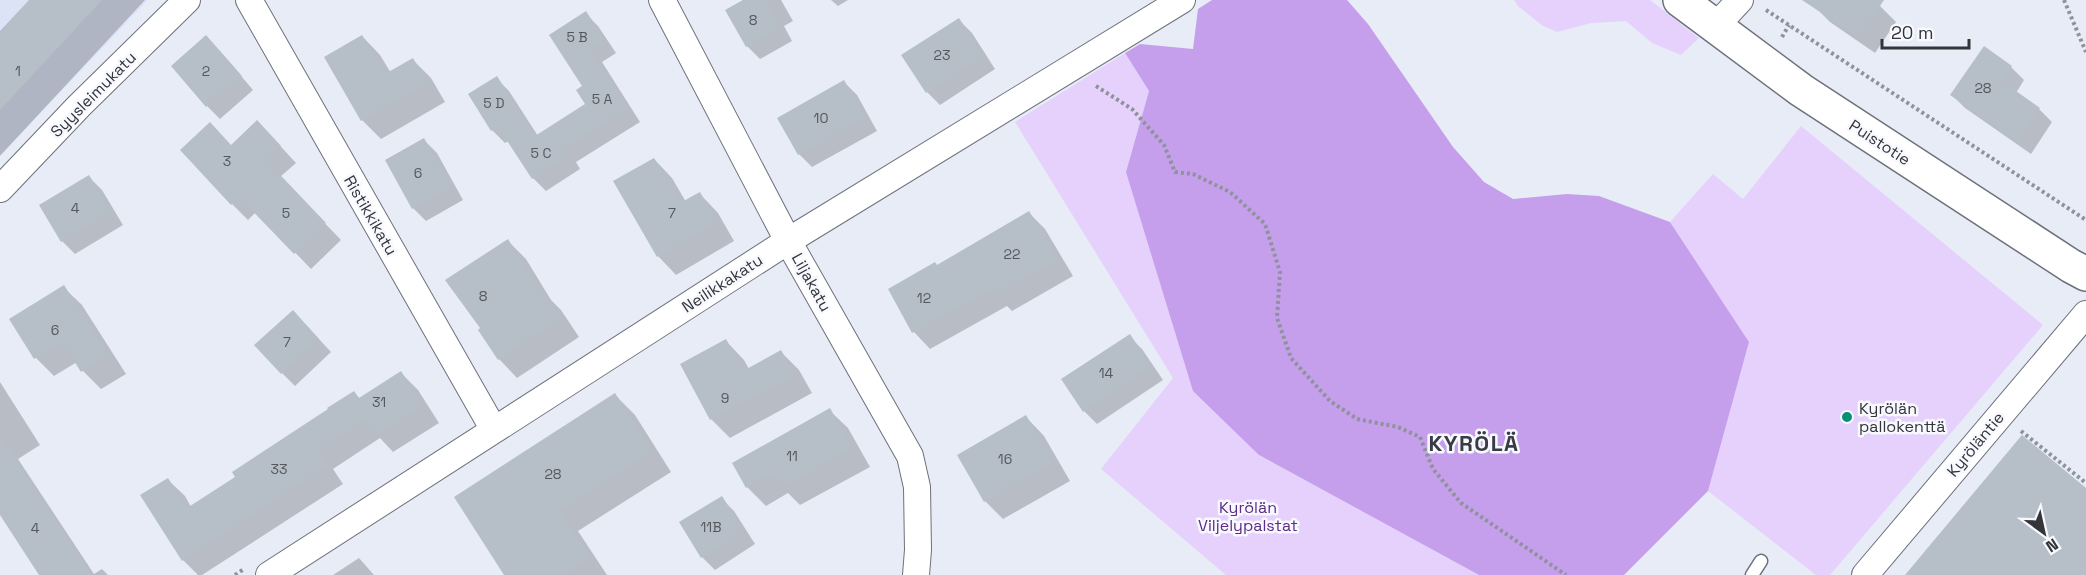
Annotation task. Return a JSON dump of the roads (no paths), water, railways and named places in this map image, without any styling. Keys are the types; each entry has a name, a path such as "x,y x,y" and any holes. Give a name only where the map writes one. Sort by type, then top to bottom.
{"street":[{"name":"Syysleimukatu","path":"0,189 79,106 187,0"},
{"name":"Ristikkikatu","path":"249,0 494,430"},
{"name":"Liljakatu","path":"662,0 788,241 910,456 917,487 916,575"},
{"name":"Neilikkakatu","path":"269,575 788,241 1182,0"},
{"name":"Puistotie","path":"1680,0 1801,90 2086,274"},
{"path":"1715,27 1750,3"},
{"name":"Kyröläntie","path":"1865,575 2086,314"}],"lane":[{"path":"1752,575 1761,561"}],"place":[{"name":"Kyrölän pallokenttä","path":"1847,417"}],"district":[{"name":"KYRÖLÄ","path":"1474,443"}],"park label":[{"name":"Kyrölän Viljelypalstat","path":"1248,516"}]}
